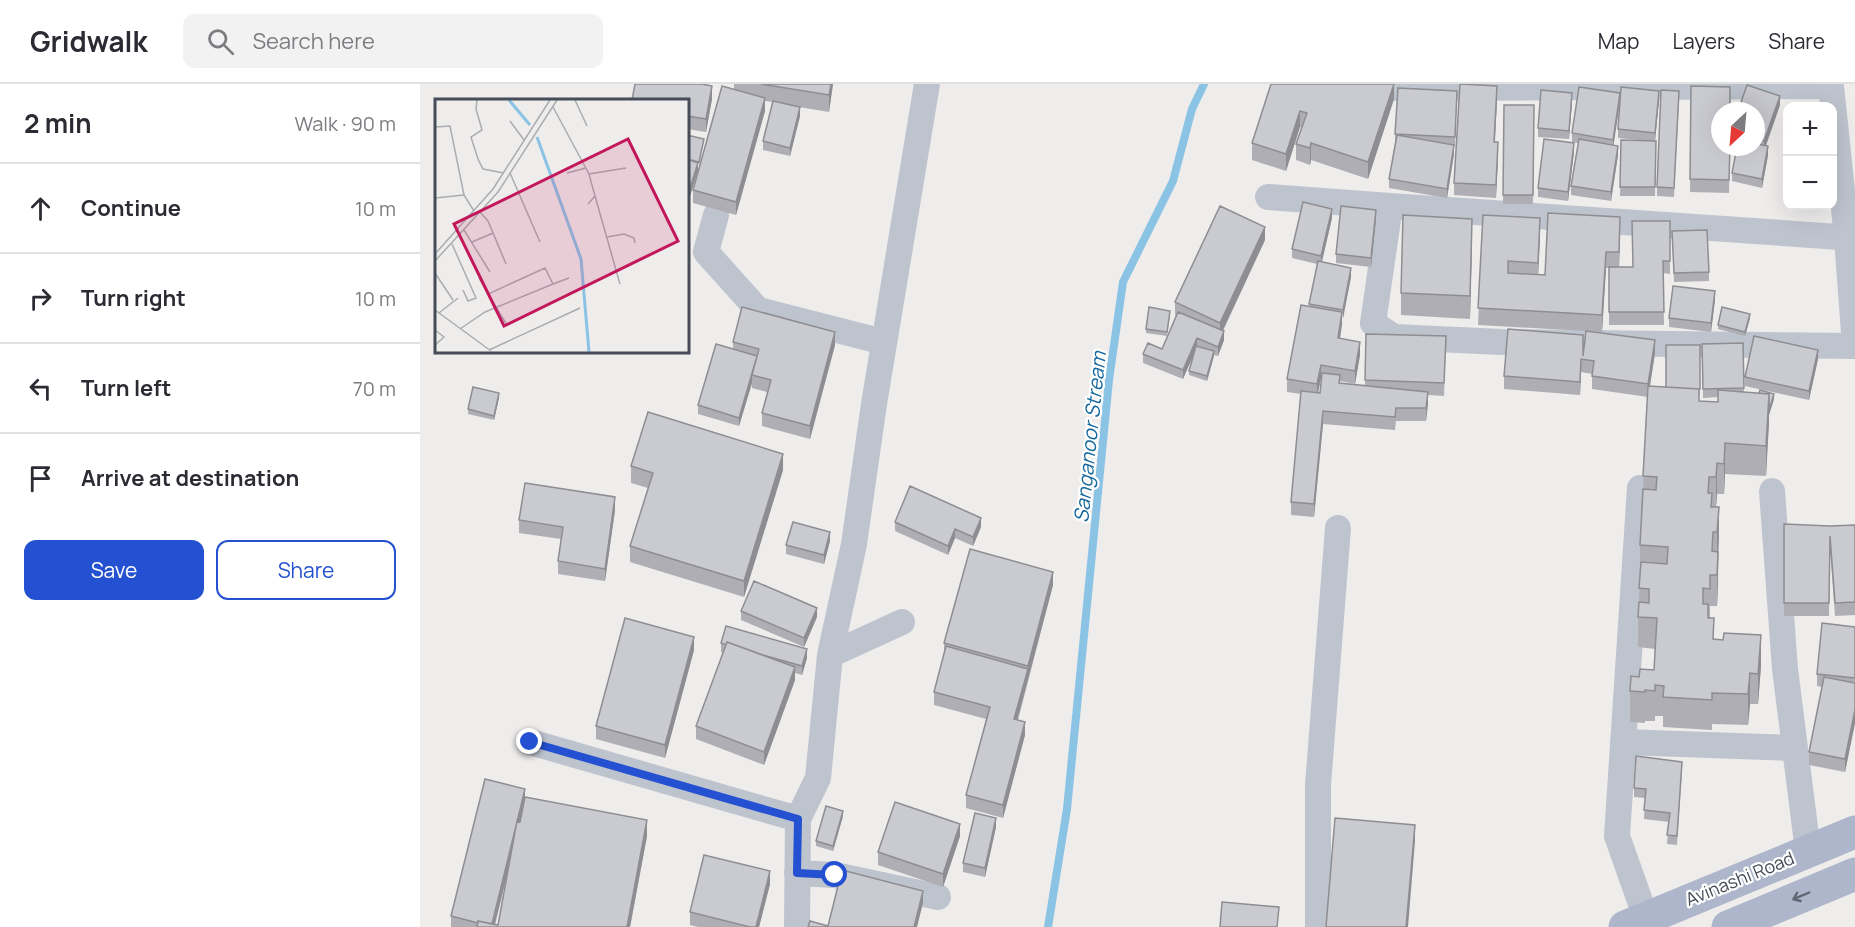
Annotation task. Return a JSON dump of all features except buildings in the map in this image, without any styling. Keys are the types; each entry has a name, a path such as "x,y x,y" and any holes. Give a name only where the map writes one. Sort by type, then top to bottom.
{"main road":[{"name":"Avinashi Road","path":"1635,923 1855,832"},
{"path":"1728,927 1855,874"}],"street":[{"path":"796,927 798,819 818,778 830,655 854,544 884,342 927,84"},
{"path":"1390,206 1373,322 1395,337 1502,342 1855,348 1851,238 1831,86 1396,88"},
{"path":"1268,197 1851,238"},
{"path":"716,215 706,252 758,310 884,342"},
{"path":"1635,923 1617,836 1640,488"},
{"path":"1772,491 1785,669 1808,851"},
{"path":"1318,927 1318,785 1338,528"},
{"path":"830,655 902,622"},
{"path":"530,742 798,819"},
{"path":"1623,742 1795,747"},
{"path":"797,873 835,875 938,897"}],"waterway":[{"name":"Sanganoor Stream","path":"1048,927 1067,809 1109,380 1123,282 1173,181 1192,109 1204,84"}],"route":[{"path":"530,742 798,819 797,873 835,875"}]}
